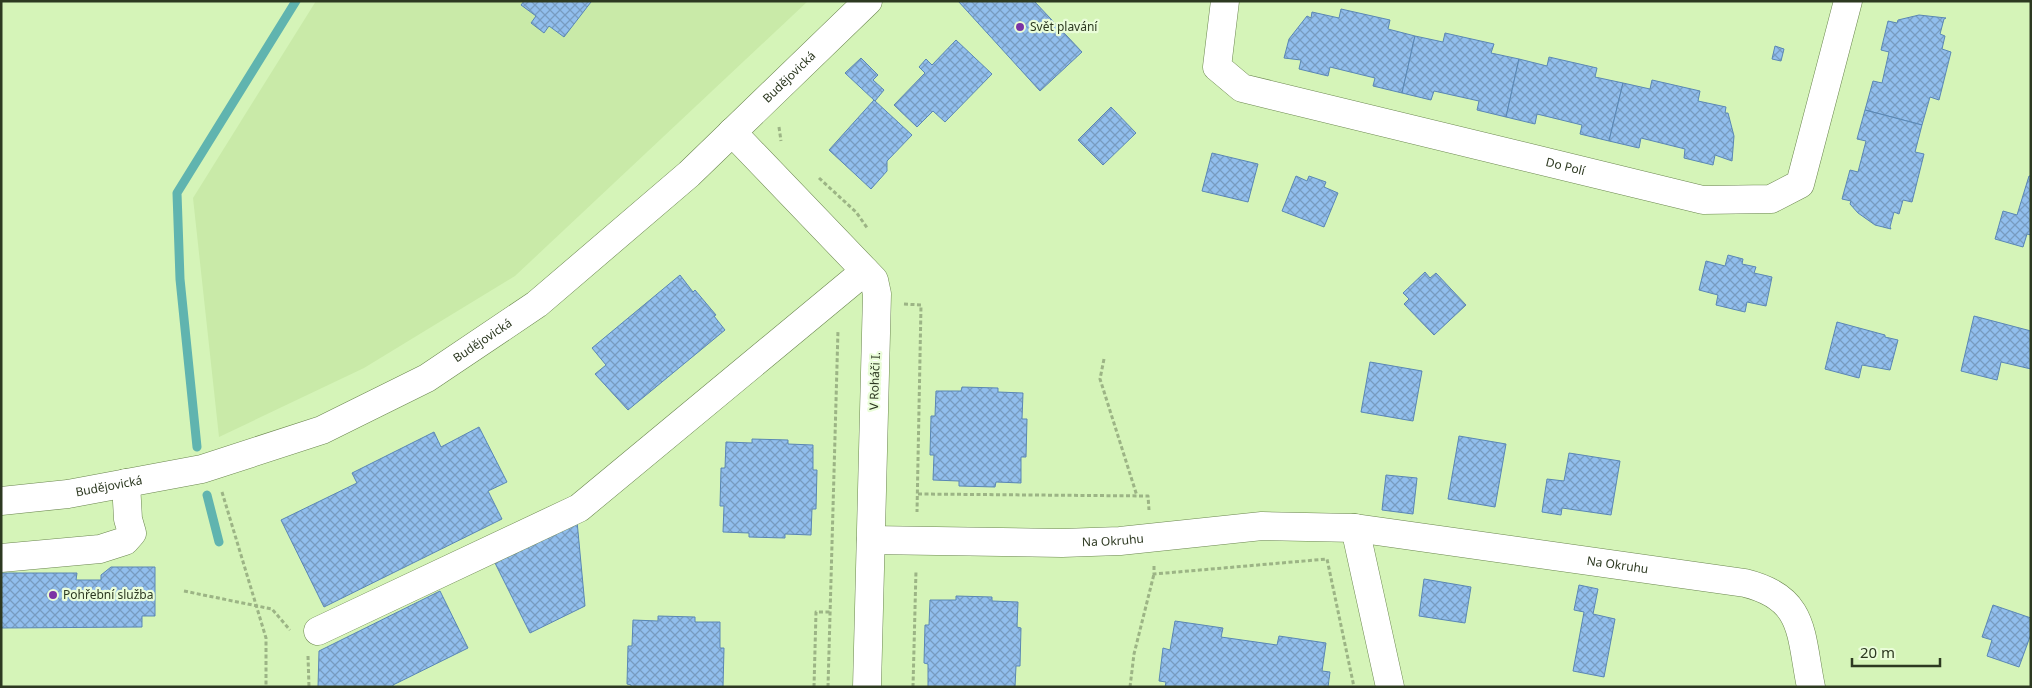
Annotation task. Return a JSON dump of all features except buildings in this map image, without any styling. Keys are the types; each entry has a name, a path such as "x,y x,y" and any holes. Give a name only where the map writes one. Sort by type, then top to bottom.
{"street":[{"name":"Budějovická","path":"1,501 68,494 202,469 322,430 427,378 538,304 689,174 868,1"},
{"name":"Do Polí","path":"1225,1 1217,66 1242,88 1703,200 1771,199 1800,184 1848,1"},
{"name":"V Roháči I.","path":"732,132 874,280 877,294 867,687"},
{"path":"308,639 579,508 865,271"},
{"path":"1,558 100,550 125,542 132,533 128,519 126,483"},
{"name":"Na Okruhu","path":"871,540 1062,543 1120,541 1262,526 1355,528 1735,582 1764,588 1782,598 1797,618 1811,687"},
{"path":"1355,528 1390,687"}],"path":[{"path":"828,687 838,327"},
{"path":"1104,360 1100,379 1137,496"},
{"path":"214,465 266,638 266,687"},
{"path":"918,494 1148,496 1150,512"},
{"path":"1154,574 1327,558 1354,687"},
{"path":"1130,687 1134,654 1154,574 1154,565"},
{"path":"913,687 916,569"},
{"path":"184,591 272,609 308,639 309,687"},
{"path":"814,687 816,612 830,612"}],"shaded area":[{"path":"316,1 808,1 515,276 364,368 219,437 193,198"}],"waterway":[{"path":"197,447 180,279 177,193 296,1"},
{"path":"207,495 219,542"}],"place":[{"name":"Svět plavání","path":"1020,27"},
{"name":"Pohřební služba","path":"53,595"}]}
